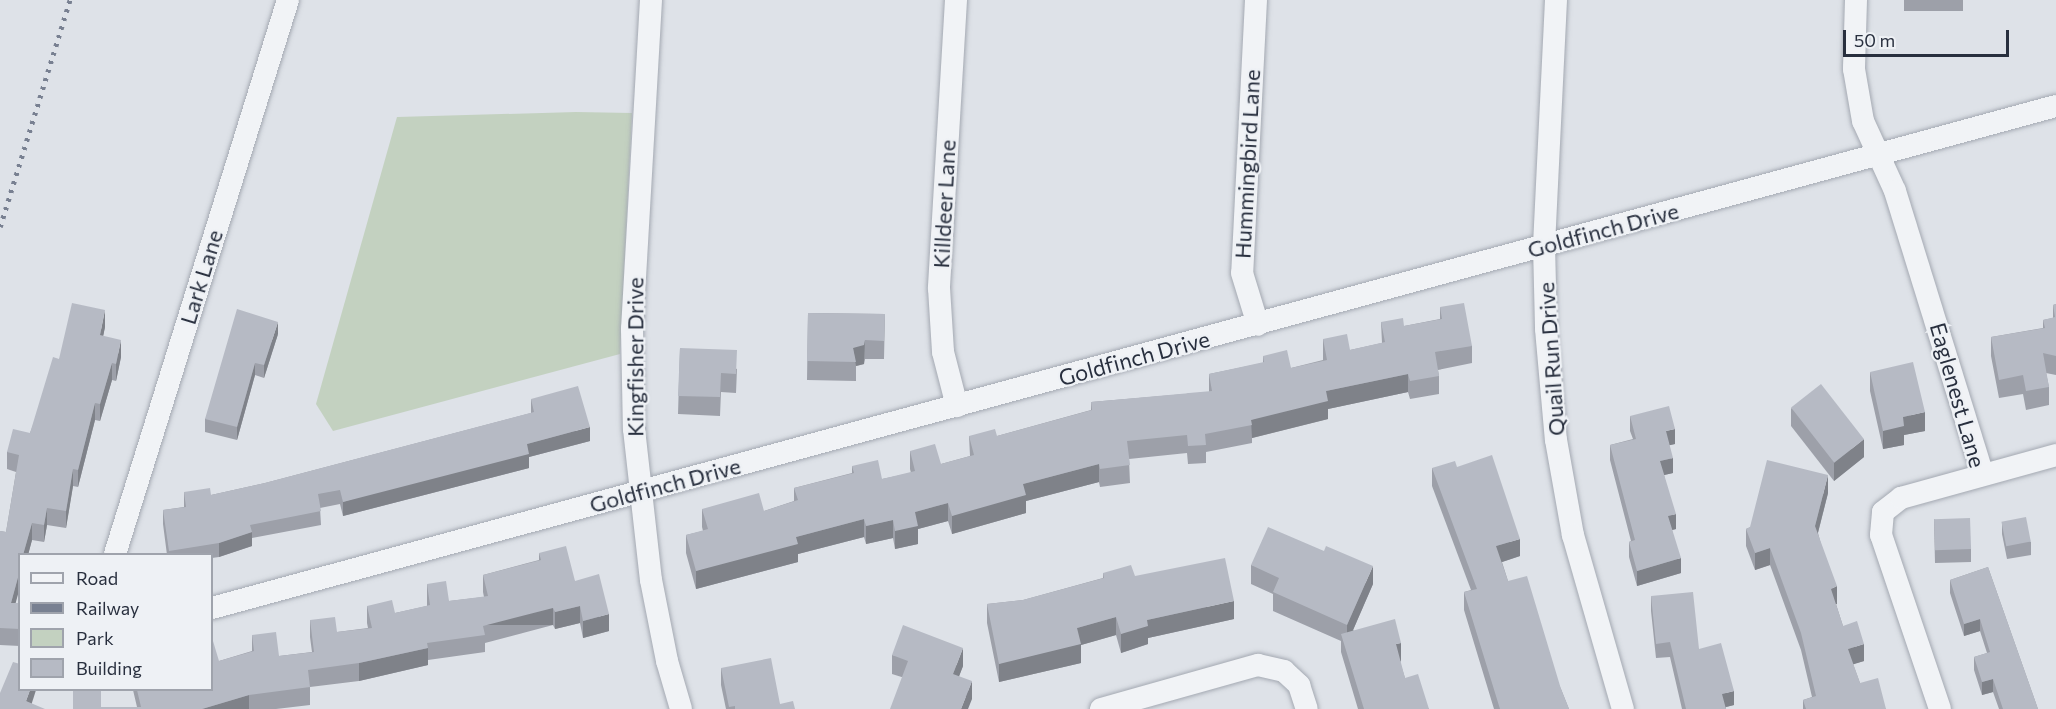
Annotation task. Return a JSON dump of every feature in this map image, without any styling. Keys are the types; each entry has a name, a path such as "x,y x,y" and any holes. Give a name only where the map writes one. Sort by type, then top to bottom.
{"street":[{"name":"Lark Lane","path":"116,553 288,0"},
{"name":"Kingfisher Drive","path":"651,0 632,328 639,492 651,580 667,661 681,709"},
{"name":"Killdeer Lane","path":"956,0 939,288 944,352 957,406"},
{"name":"Hummingbird Lane","path":"1256,0 1242,273 1258,325"},
{"name":"Quail Run Drive","path":"1556,0 1544,245 1546,328 1557,451 1573,535 1623,709"},
{"name":"Eaglenest Lane","path":"1856,0 1854,69 1863,121 1895,191 1930,297 1983,476 1901,498 1883,512 1881,535 1940,709"},
{"name":"Goldfinch Drive","path":"213,608 2056,106"},
{"path":"1983,476 2056,455"},
{"path":"1101,709 1258,665 1284,671 1299,685 1307,709"}],"green space":[{"path":"576,112 632,113 620,354 333,431 316,404 397,117"}],"building":[{"path":"72,303 105,310 100,335 121,340 116,364 112,363 100,404 95,403 78,470 73,469 66,511 47,508 44,525 32,523 24,553 18,553 18,577 11,603 18,603 18,629 0,628 0,531 6,532 19,455 7,452 13,429 30,433 53,357 59,359"},
{"path":"1464,303 1472,346 1435,352 1439,376 1410,381 1408,374 1326,391 1328,401 1251,420 1252,425 1205,434 1206,445 1188,446 1187,435 1127,441 1130,465 1100,469 1099,464 1023,484 1026,495 952,516 948,503 915,512 918,526 895,531 893,520 866,526 864,519 796,537 798,544 696,571 686,535 708,529 702,509 759,493 764,511 798,500 794,488 854,473 852,466 878,460 882,479 915,471 910,451 935,444 941,464 974,455 969,436 995,429 997,436 1092,410 1091,402 1212,391 1209,374 1264,362 1263,356 1287,350 1291,368 1327,360 1323,339 1347,334 1350,350 1385,342 1381,322 1403,318 1404,326 1442,319 1440,307"},
{"path":"2056,304 2056,356 2043,353 2049,387 2026,391 2023,375 1999,380 1991,337 2045,328 2043,320 2055,317 2053,305"},
{"path":"237,309 278,322 264,365 255,363 237,427 205,419"},
{"path":"808,313 885,314 884,341 865,340 864,345 853,348 856,362 807,361"},
{"path":"680,348 737,350 736,374 721,373 720,397 678,396"},
{"path":"1913,362 1925,412 1903,417 1904,426 1883,431 1870,372"},
{"path":"1821,384 1864,439 1834,463 1791,407"},
{"path":"578,386 590,427 527,444 529,454 343,502 340,490 318,494 321,511 250,525 252,532 219,543 169,551 163,510 186,507 184,492 210,488 211,495 265,483 534,412 531,399"},
{"path":"1669,406 1675,429 1666,431 1673,458 1660,461 1676,514 1668,516 1681,558 1637,571 1629,542 1635,540 1610,445 1636,439 1630,416"},
{"path":"1492,455 1520,539 1496,546 1508,581 1527,576 1569,709 1500,709 1464,592 1477,589 1432,468 1455,461 1457,467"},
{"path":"1767,460 1828,475 1815,526 1837,586 1831,589 1843,626 1857,621 1864,644 1848,649 1860,683 1878,678 1886,709 1806,709 1803,700 1816,696 1801,633 1770,548 1755,553 1746,529 1750,527"},
{"path":"2026,517 2031,542 2006,546 2001,522"},
{"path":"1970,518 1971,549 1935,550 1934,519"},
{"path":"1268,527 1324,551 1326,546 1373,566 1347,625 1273,592 1279,578 1251,565"},
{"path":"566,546 575,581 599,574 609,614 583,621 580,606 555,612 553,608 483,626 485,635 427,643 428,648 359,663 308,670 310,687 249,695 202,709 73,709 73,691 101,691 101,707 141,707 137,691 213,691 213,641 219,661 254,651 252,635 276,632 279,656 314,652 310,620 335,617 337,632 372,628 367,606 392,600 395,613 430,605 427,584 446,581 449,601 488,596 483,575 541,560 539,553"},
{"path":"1225,558 1234,601 1147,620 1148,626 1121,634 1116,617 1077,628 1081,644 999,664 987,604 1023,600 1104,578 1103,573 1131,565 1135,576"},
{"path":"1988,567 2038,709 2003,709 1993,679 1982,682 1974,657 1990,652 1980,619 1964,624 1950,580"},
{"path":"1693,592 1699,649 1721,643 1734,691 1722,694 1726,709 1686,709 1670,642 1656,644 1651,596"},
{"path":"1395,619 1401,643 1396,644 1405,678 1418,674 1429,709 1364,709 1341,634"},
{"path":"903,625 963,648 953,674 972,681 961,709 890,709 908,661 892,655"},
{"path":"771,658 780,704 793,701 795,709 735,709 735,706 729,707 721,668"},
{"path":"13,662 18,663 18,691 30,691 26,701 45,709 0,709 0,693"}],"railway":[{"path":"0,227 70,0"}]}
